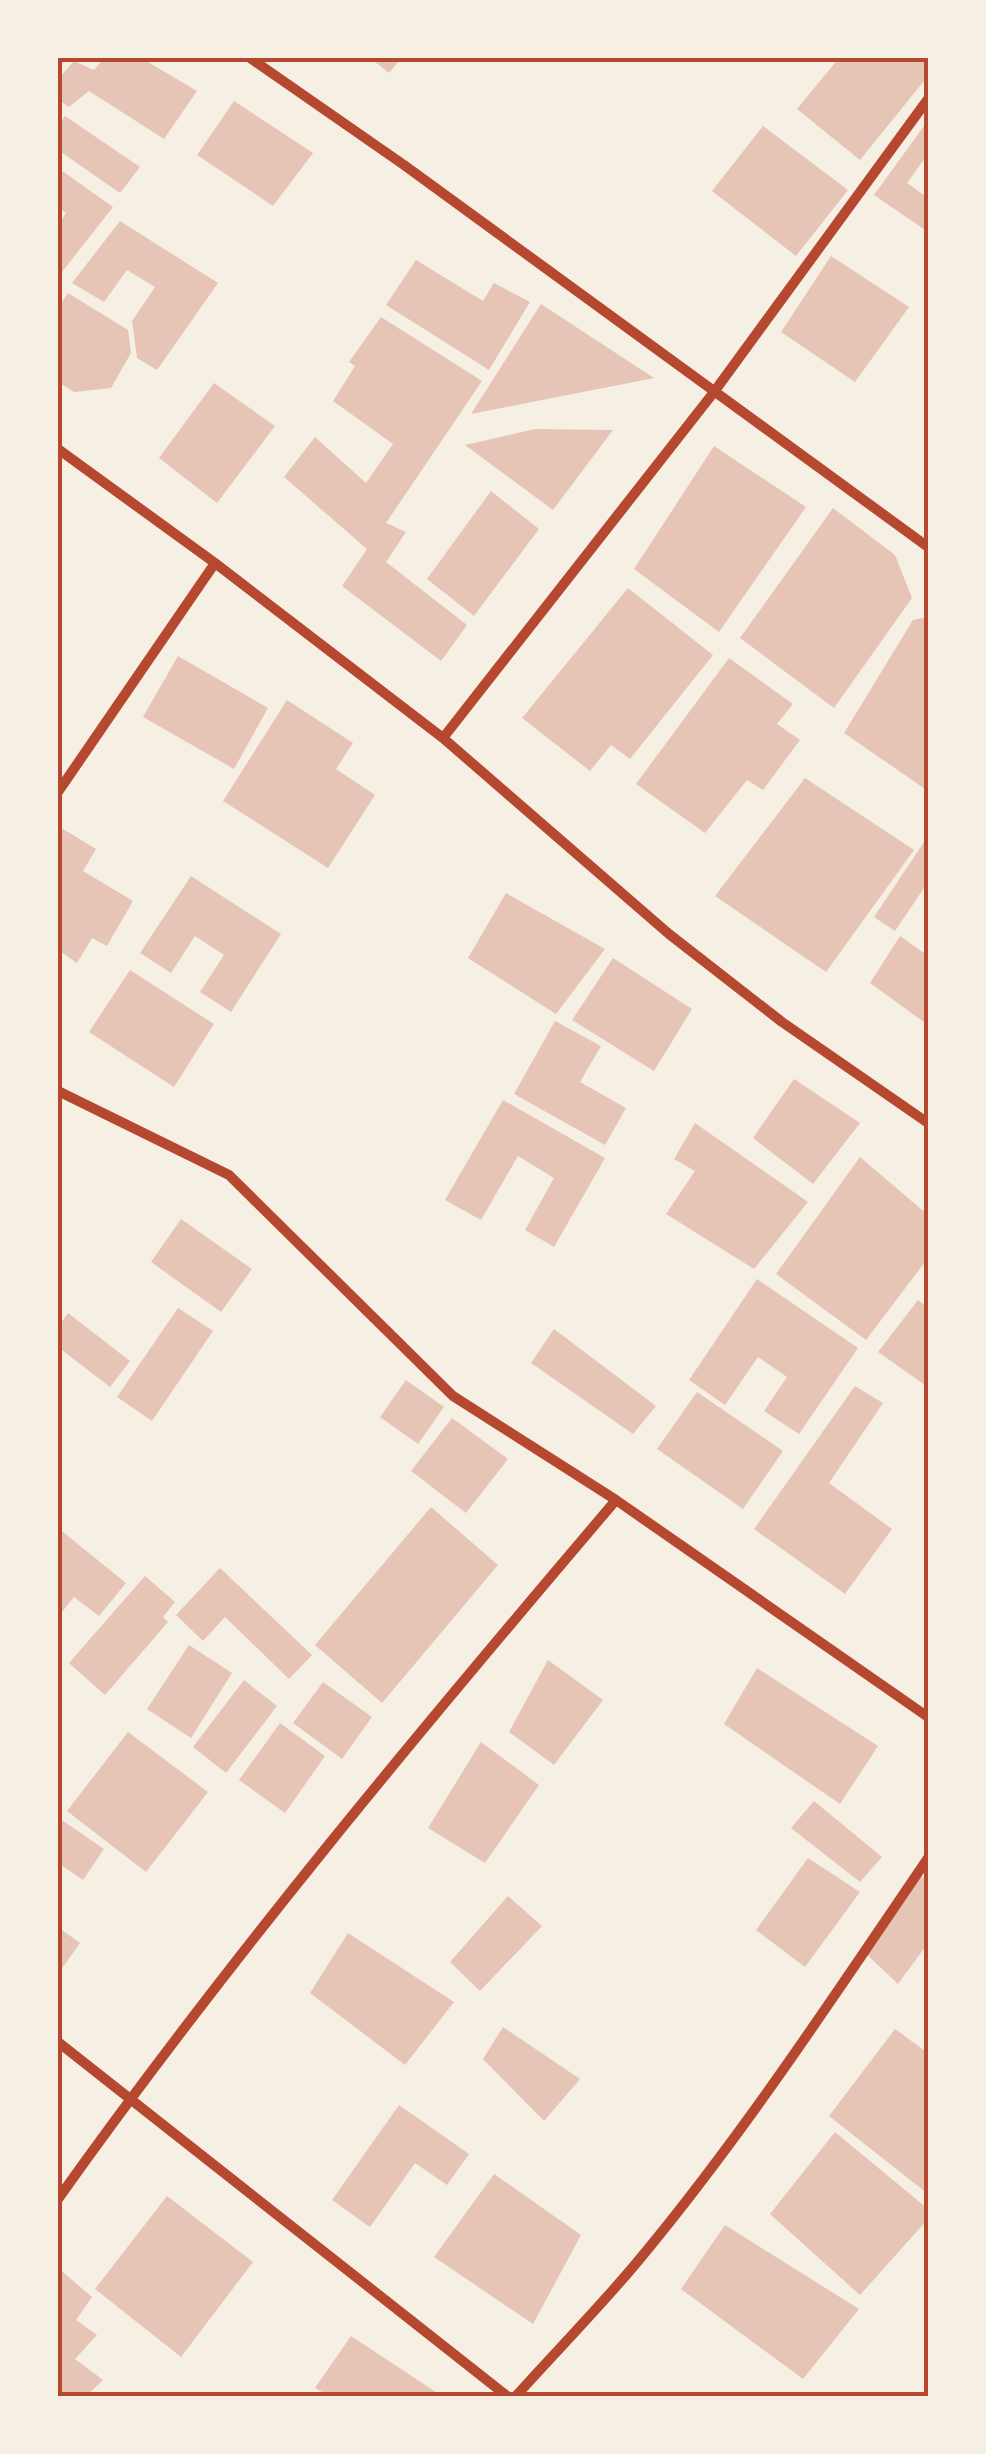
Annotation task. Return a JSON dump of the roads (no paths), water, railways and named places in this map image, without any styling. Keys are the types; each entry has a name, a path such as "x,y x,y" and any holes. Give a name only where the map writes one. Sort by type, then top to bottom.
{"street":[{"path":"250,58 928,548"},
{"path":"444,738 714,392 928,99"},
{"path":"58,449 216,563 444,738 669,934 782,1022 928,1123"},
{"path":"58,792 216,563"},
{"path":"58,1091 229,1175 453,1396 616,1500 928,1716"},
{"path":"58,2199 130,2098 430,1717 616,1500"},
{"path":"516,2396 653,2242 784,2071 928,1858"},
{"path":"58,2042 507,2396"}]}
